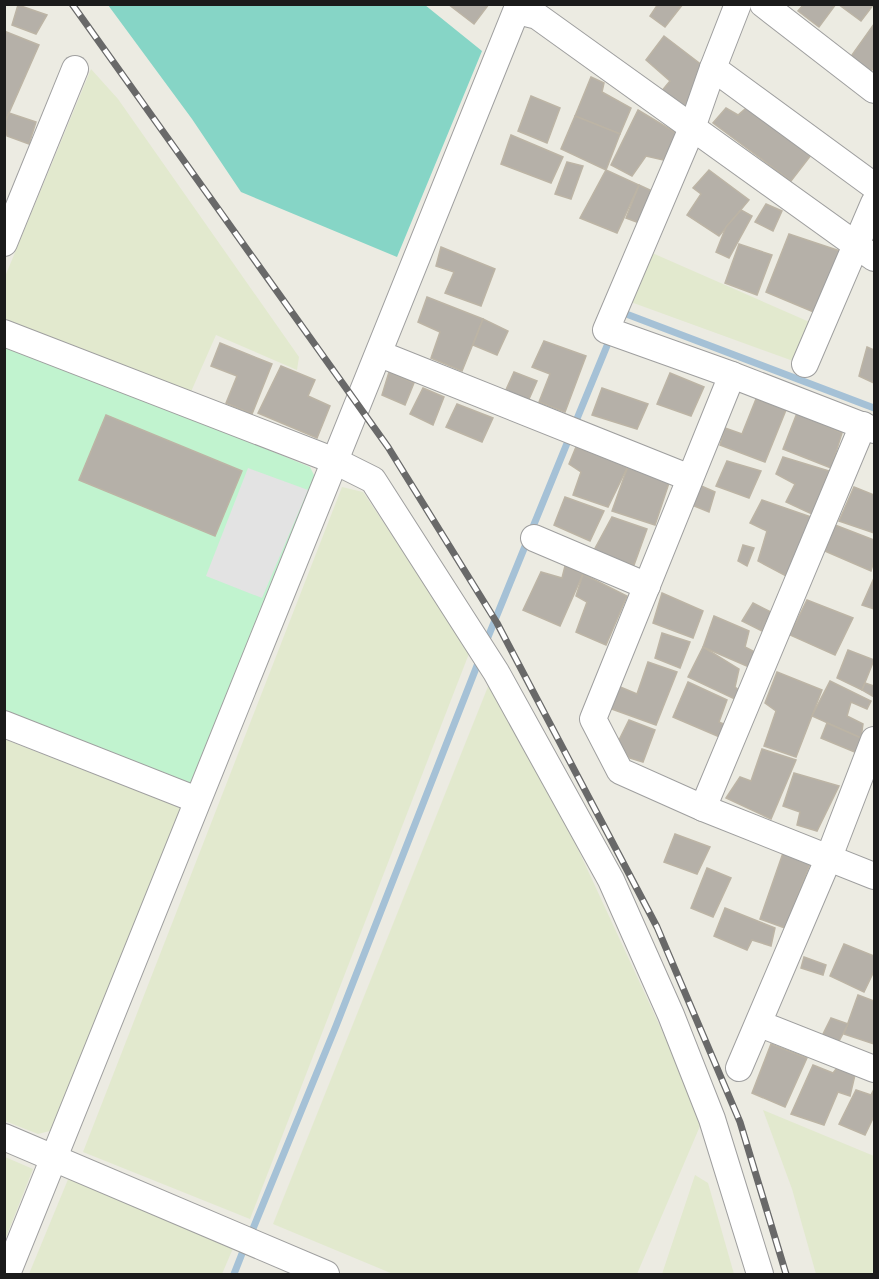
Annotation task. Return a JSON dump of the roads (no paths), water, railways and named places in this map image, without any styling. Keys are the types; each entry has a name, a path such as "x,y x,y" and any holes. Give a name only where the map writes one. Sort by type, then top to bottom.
{"street":[{"path":"703,808 869,428 732,375 606,330 692,128 712,68 738,4"},
{"path":"763,4 874,90"},
{"path":"7,1275 52,1156 380,354 518,8 537,16 866,252"},
{"path":"712,68 874,186"},
{"path":"4,243 75,69"},
{"path":"805,364 866,252 874,203"},
{"path":"4,333 335,461 373,480 496,672 611,880 671,1016 712,1119 760,1275"},
{"path":"380,354 690,478"},
{"path":"732,375 593,719 620,771 703,808 874,876"},
{"path":"534,538 647,586"},
{"path":"4,724 197,800"},
{"path":"739,1068 760,1024 829,857 874,740"},
{"path":"760,1024 874,1069"},
{"path":"4,1137 326,1275"}],"waterway":[{"path":"621,312 874,408"},
{"path":"574,426 611,336"},
{"path":"486,642 570,436"},
{"path":"250,1236 336,1026 480,658"},
{"path":"234,1274 245,1246"}],"railway":[{"path":"72,4 388,447 497,623 657,927 740,1122 786,1274"}]}
